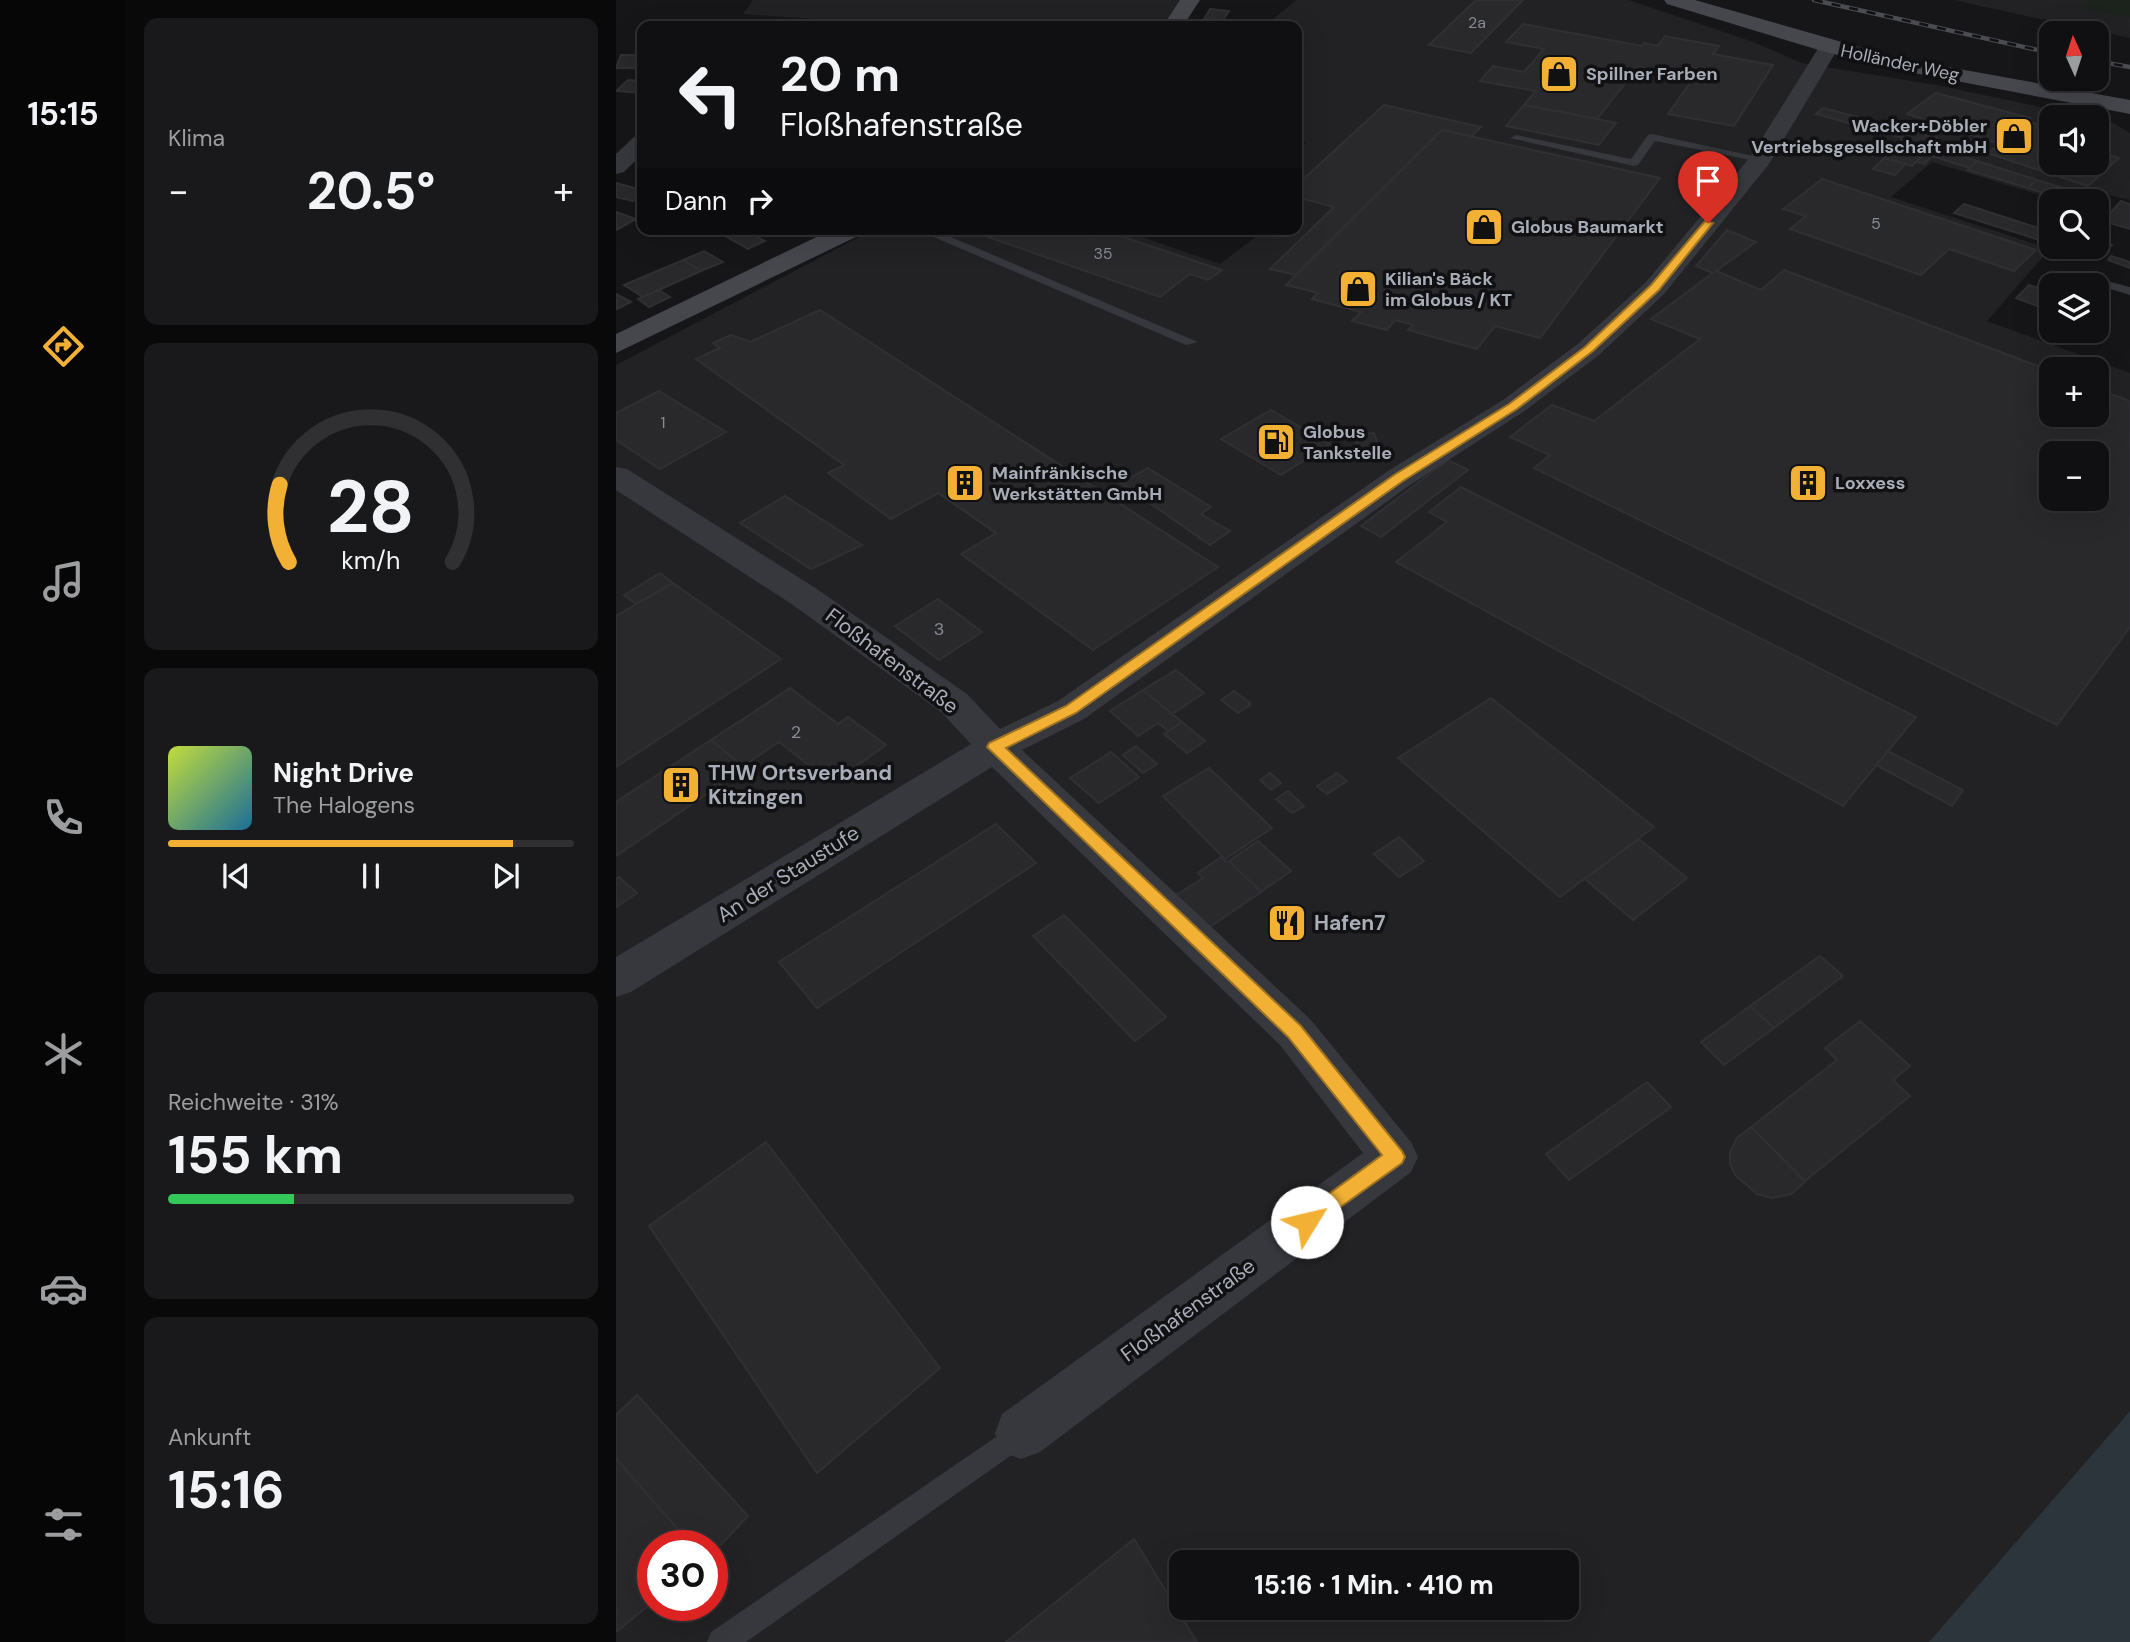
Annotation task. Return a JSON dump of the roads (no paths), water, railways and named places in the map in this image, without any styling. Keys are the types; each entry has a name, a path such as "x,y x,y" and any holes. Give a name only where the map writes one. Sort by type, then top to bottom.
{"main road":[{"path":"1177,21 1190,0"},
{"name":"Holländer Weg","path":"1674,0 1829,47 1898,64 2130,107"},
{"path":"616,345 841,235"}],"street":[{"name":"An der Staustufe","path":"616,979 995,747 1071,710 1399,478 1513,406 1589,349 1655,288 1761,159 1829,47"},
{"path":"616,167 637,147"},
{"name":"Floßhafenstraße","path":"616,476 805,597 954,703 995,747 1294,1032 1395,1157 1021,1433"}],"lane":[{"path":"1517,138 1634,163 1652,137 1761,159"},
{"path":"935,235 1191,342"},
{"path":"2109,284 2130,291"},
{"path":"721,1642 1021,1433"}],"railway":[{"path":"1814,0 2039,50"},
{"path":"2109,63 2130,67"}],"place":[{"name":"Spillner Farben","path":"1559,74"},
{"name":"Wacker+Döbler Vertriebsgesellschaft mbH","path":"2014,136"},
{"name":"Globus Baumarkt","path":"1484,227"},
{"name":"Kilian's Bäck im Globus / KT","path":"1358,289"},
{"name":"Globus Tankstelle","path":"1276,442"},
{"name":"Mainfränkische Werkstätten GmbH","path":"965,483"},
{"name":"Loxxess","path":"1808,483"},
{"name":"THW Ortsverband Kitzingen","path":"681,785"},
{"name":"Hafen7","path":"1287,923"}]}
